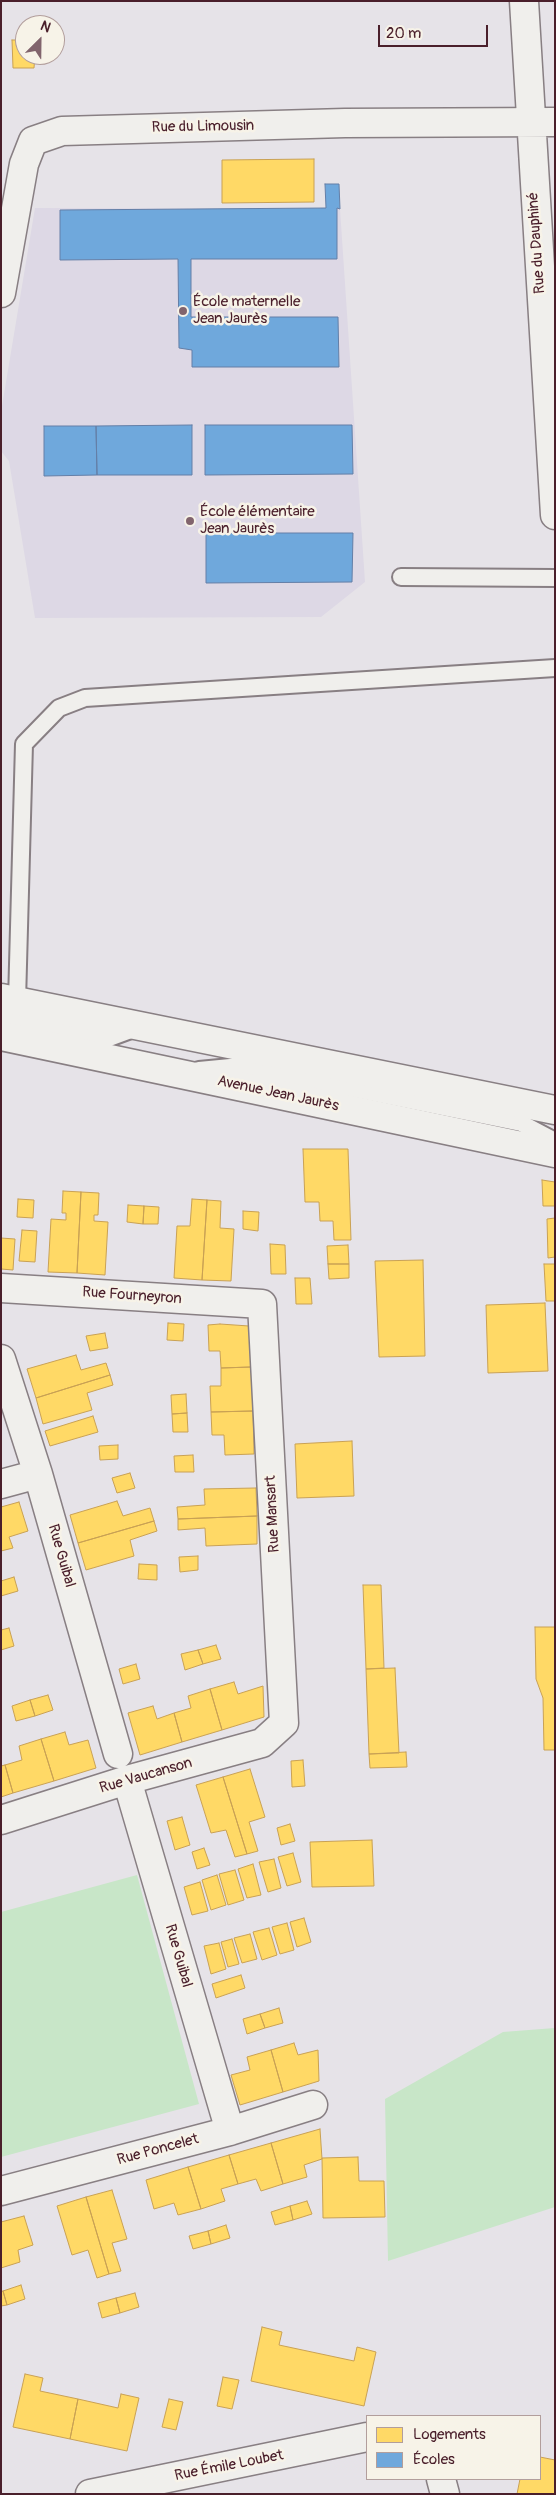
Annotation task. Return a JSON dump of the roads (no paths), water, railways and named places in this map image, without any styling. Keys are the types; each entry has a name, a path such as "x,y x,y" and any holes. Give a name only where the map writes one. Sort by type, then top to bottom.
{"street":[{"name":"Rue du Dauphiné","path":"524,1 542,121 555,515"},
{"name":"Rue du Limousin","path":"1,293 24,164 33,141 62,131 542,121"},
{"path":"6,1006 138,1027 555,1110"},
{"name":"Avenue Jean Jaurès","path":"1,1036 179,1072 498,1143 555,1153"},
{"name":"Rue Fourneyron","path":"1,1288 262,1304"},
{"name":"Rue Mansart","path":"262,1304 284,1723"},
{"name":"Rue Guibal","path":"1,1359 38,1474 118,1754"},
{"path":"1,1484 38,1474"},
{"name":"Rue Vaucanson","path":"1,1820 127,1780 262,1743 284,1723"},
{"name":"Rue Guibal","path":"127,1780 230,2132"},
{"name":"Rue Poncelet","path":"1,2191 230,2132 313,2106"},
{"name":"Rue Émile Loubet","path":"90,2494 366,2437"},
{"path":"441,2480 445,2494"}],"lane":[{"path":"401,577 555,578"},
{"path":"6,1006 21,913 24,744 59,708 85,698 555,668"},
{"path":"179,1072 241,1066 521,1123 555,1141"}],"place":[{"name":"École maternelle Jean Jaurès","path":"183,311"},
{"name":"École élémentaire Jean Jaurès","path":"190,521"}]}
